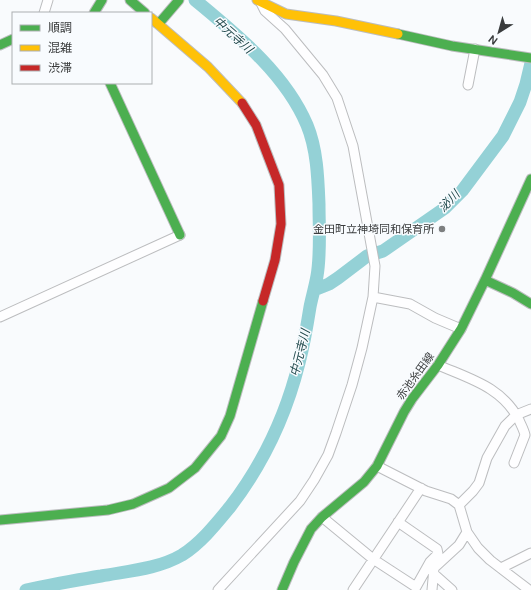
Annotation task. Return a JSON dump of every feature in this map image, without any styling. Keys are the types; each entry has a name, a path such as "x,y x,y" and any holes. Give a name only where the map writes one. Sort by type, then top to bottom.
{"street":[{"path":"44,12 48,0"},
{"path":"95,12 102,0"},
{"path":"130,0 144,12"},
{"path":"0,520 108,510 133,504 150,497 169,488 195,468 221,436 230,416 275,260 281,224 279,185 256,125 245,106 208,67 156,21 179,0"},
{"path":"259,2 286,14 336,21 452,46 527,57"},
{"path":"218,590 300,501 318,474 328,455 352,385 362,348 373,297 376,266 353,146 337,98 324,75 285,29 265,11 259,2"},
{"path":"0,45 12,39"},
{"path":"468,85 475,49"},
{"path":"0,317 180,235 110,84"},
{"name":"赤池糸田線","path":"282,590 311,529 322,517 364,482 377,466 404,412 438,365 461,328 485,280 531,179"},
{"path":"485,280 513,293 531,304"},
{"path":"373,297 410,304 435,318 461,328"},
{"path":"438,365 492,389 504,398 516,415 525,435 514,463"},
{"path":"459,505 479,483 487,458 505,426 516,415 531,409"},
{"path":"377,466 459,505 468,532 478,548 490,560 529,590"},
{"path":"353,590 421,488"},
{"path":"322,517 373,559 416,587 430,562 438,554 437,549 398,522"},
{"path":"432,590 434,568 459,545 468,532"},
{"path":"501,568 531,553"},
{"path":"434,574 452,590"}],"waterway":[{"name":"中元寺川","path":"26,590 153,566 173,560 189,550 202,539 230,507 253,474 272,438 294,382 304,342 319,258 318,184 313,144 307,125 298,106 273,72 243,41 195,0"},
{"name":"泌川","path":"314,290 329,284 367,256 383,251 445,208 462,191 503,136 520,102 531,63"}],"traffic: fast":[{"path":"95,12 102,0"},
{"path":"130,0 144,12"},
{"path":"157,23 161,21 179,0"},
{"path":"398,34 452,46 531,58"},
{"path":"0,45 12,39"},
{"path":"110,84 180,235"},
{"path":"282,590 311,529 322,517 364,482 377,466 404,412 438,365 461,329 531,179"},
{"path":"485,280 513,293 531,304"},
{"path":"0,520 108,510 133,504 169,488 195,468 221,436 230,416 263,301"}],"traffic: slow":[{"path":"257,0 286,14 336,21 398,34"},
{"path":"152,19 208,67 242,103"}],"traffic: jam":[{"path":"242,103 256,125 279,185 281,224 275,260 263,301"}],"place":[{"name":"金田町立神埼同和保育所","path":"442,229"}]}
